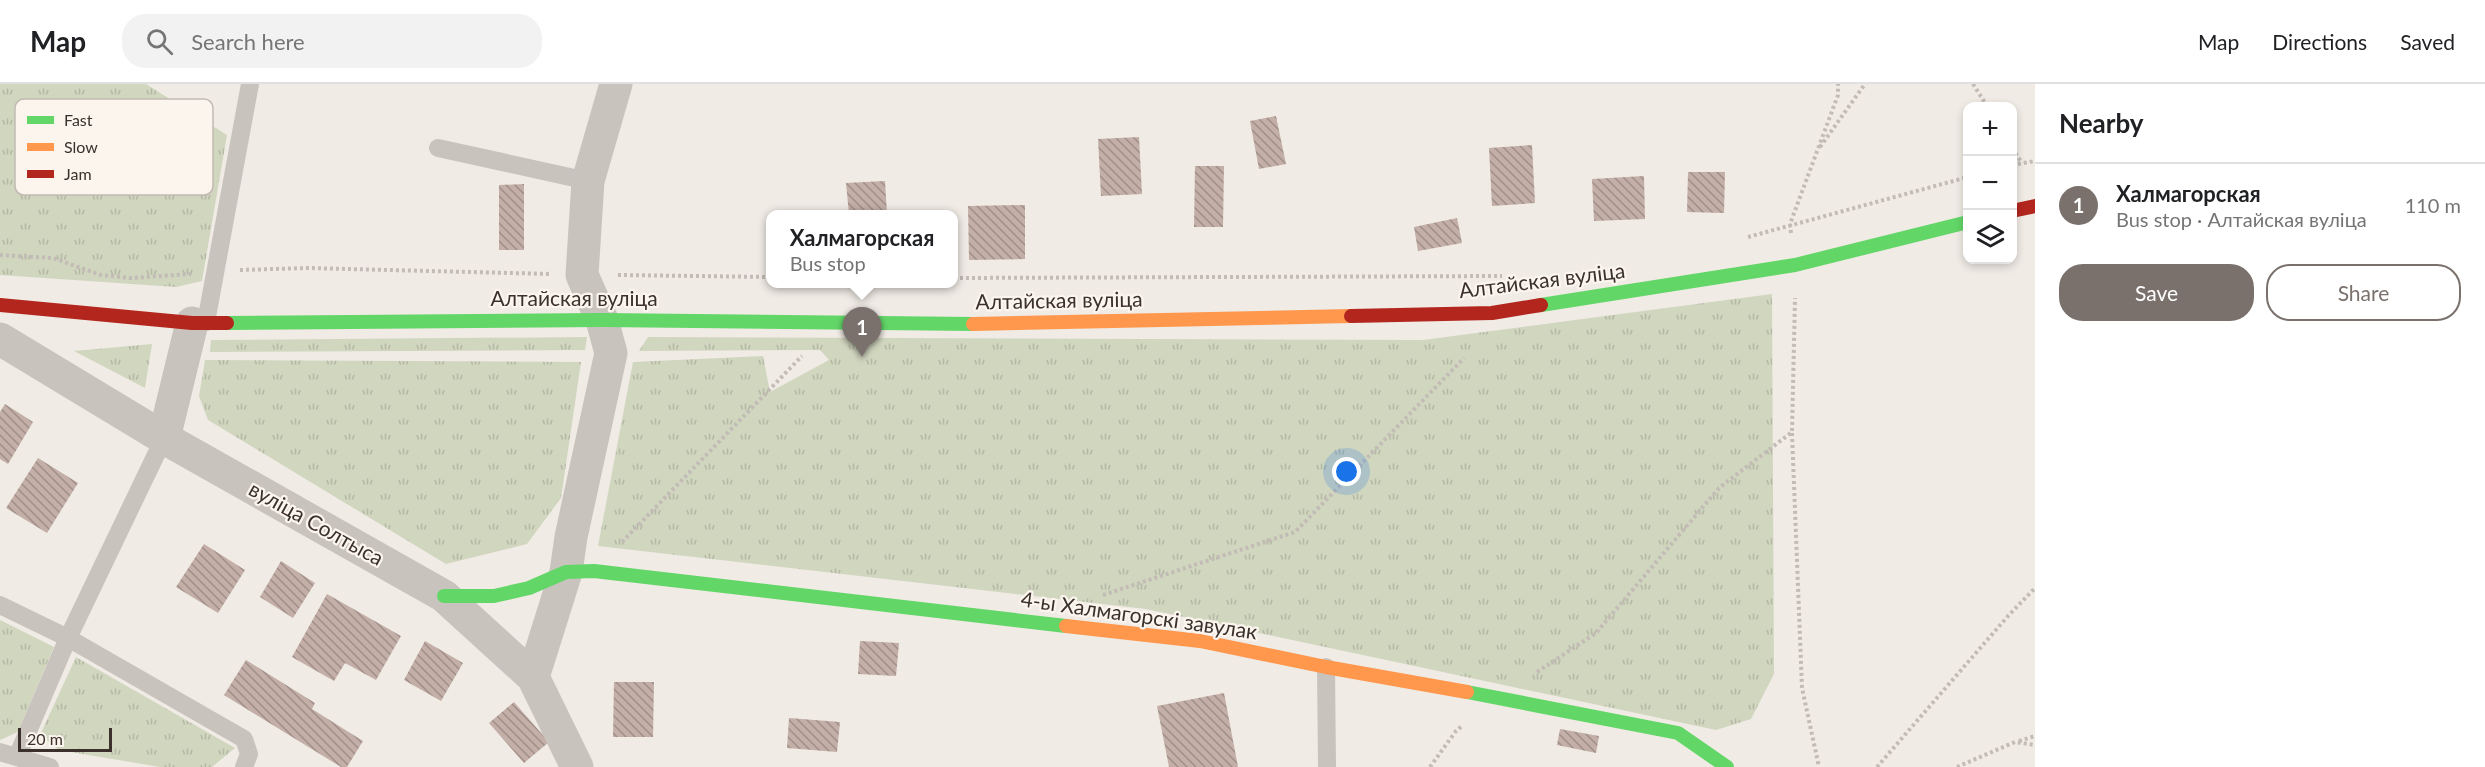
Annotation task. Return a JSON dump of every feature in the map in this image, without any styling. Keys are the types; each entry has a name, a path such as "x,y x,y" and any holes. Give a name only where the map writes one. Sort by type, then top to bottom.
{"main road":[{"path":"2017,210 2035,206"},
{"name":"Алтайская вуліца","path":"0,304 199,322 602,320 987,324 1492,313 1796,265 1963,223"},
{"path":"444,596 494,596 580,572"},
{"name":"4-ы Халмагорскі завулак","path":"580,572 1200,641 1678,733 1727,767"}],"street":[{"path":"533,677 580,572 571,537 610,353 602,320 582,275 588,181 616,84"},
{"path":"164,438 199,322"},
{"name":"вуліца Солтыса","path":"0,339 164,438 444,596 533,677 577,767"}],"lane":[{"path":"199,322 216,271 250,84"},
{"path":"438,148 588,181"},
{"path":"50,767 8,754 68,638 164,438"},
{"path":"0,605 68,638 244,739 249,754 244,767"},
{"path":"1326,667 1327,767"}],"path":[{"path":"1819,767 1802,688 1792,432 1796,265 1790,224 1838,95 1838,84"},
{"path":"1816,153 1865,84"},
{"path":"1972,84 1984,102"},
{"path":"2017,155 2022,163"},
{"path":"2017,164 2035,161"},
{"path":"1737,241 1790,224 1963,178"},
{"path":"0,255 54,258 101,275 131,278 216,271 308,268 766,277"},
{"path":"958,278 1510,275"},
{"path":"580,572 802,356"},
{"path":"1092,598 1295,532 1464,358"},
{"path":"1430,767 1456,731 1498,697 1596,633 1719,488 1792,432"},
{"path":"1877,767 2035,588"},
{"path":"1956,767 2035,736"},
{"path":"2015,742 2035,745"}],"green space":[{"path":"0,84 146,84 170,99 15,99 15,195 213,195 213,126 227,135 202,281 176,287 0,275"},
{"path":"1772,294 1774,674 1751,719 1716,730 1146,609 598,546 633,362 763,356 770,392 829,360 820,350 639,351 648,337 1423,340"},
{"path":"587,337 585,350 210,352 211,340"},
{"path":"152,344 145,388 74,351"},
{"path":"205,360 581,362 561,498 527,544 446,564 208,420 199,396"},
{"path":"0,620 54,647 18,732 0,740"},
{"path":"76,657 235,748 212,767 160,767 59,750 40,735"}],"building":[{"path":"1276,116 1286,164 1259,169 1250,121"},
{"path":"1139,137 1142,194 1101,196 1098,139"},
{"path":"1532,145 1535,203 1492,206 1489,148"},
{"path":"1195,166 1224,166 1223,227 1194,227"},
{"path":"1688,172 1725,172 1724,213 1687,212"},
{"path":"1644,176 1645,219 1594,221 1592,179"},
{"path":"885,181 887,210 849,210 846,183"},
{"path":"524,184 524,250 499,250 499,185"},
{"path":"1025,205 1025,259 969,260 968,206"},
{"path":"1457,218 1462,243 1418,251 1414,227"},
{"path":"5,404 33,422 8,464 0,459 0,412"},
{"path":"38,458 78,483 47,533 6,508"},
{"path":"204,544 245,570 218,613 176,587"},
{"path":"281,561 315,583 293,618 260,597"},
{"path":"327,594 401,636 376,680 345,663 334,681 292,657"},
{"path":"425,641 463,663 441,701 404,680"},
{"path":"860,641 899,643 896,676 858,674"},
{"path":"246,660 315,703 312,709 363,741 347,767 341,767 224,695"},
{"path":"614,682 654,682 653,737 613,737"},
{"path":"1224,693 1238,767 1169,767 1157,706"},
{"path":"514,702 549,742 524,763 489,723"},
{"path":"789,718 840,722 837,752 787,748"},
{"path":"1560,729 1599,736 1596,753 1557,745"}],"traffic: fast":[{"path":"1541,305 1795,265 1963,223"},
{"path":"227,323 602,320 973,324"},
{"path":"444,596 494,596 529,588 566,572 594,571 1066,626"},
{"path":"1467,692 1678,733 1727,767"}],"traffic: slow":[{"path":"973,324 1351,316"},
{"path":"1066,626 1200,641 1326,667 1467,692"}],"traffic: jam":[{"path":"2017,210 2035,206"},
{"path":"0,305 192,323 227,323"},
{"path":"1351,316 1492,313 1541,305"}],"place":[{"name":"Халмагорская","path":"862,357"}]}
